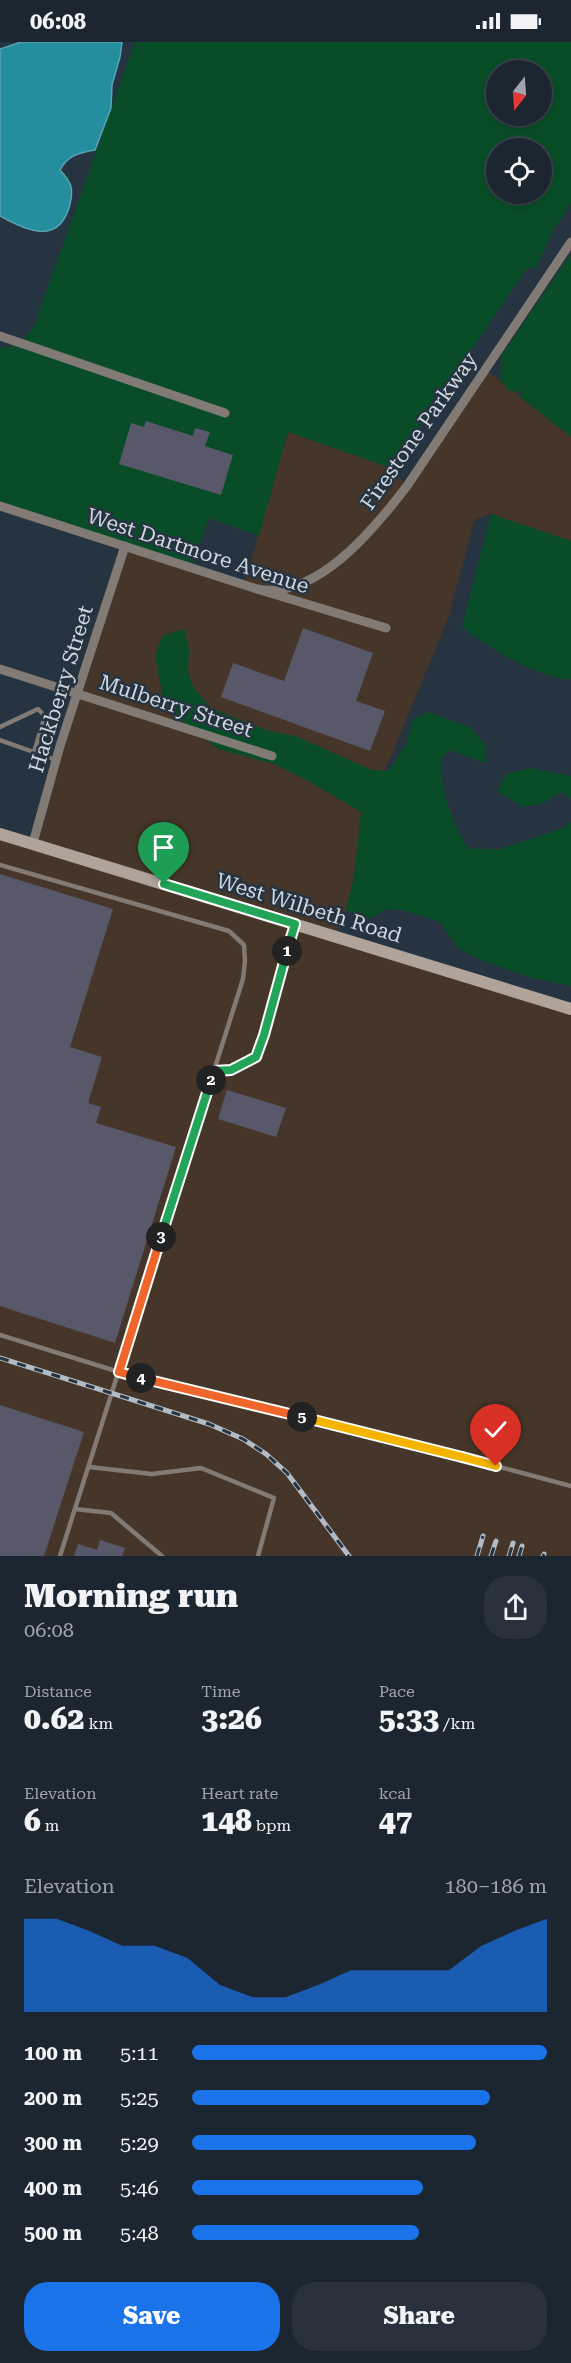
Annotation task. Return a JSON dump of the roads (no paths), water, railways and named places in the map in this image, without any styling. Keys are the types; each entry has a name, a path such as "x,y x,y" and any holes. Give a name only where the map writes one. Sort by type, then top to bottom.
{"main road":[{"name":"West Wilbeth Road","path":"0,834 571,1009"}],"street":[{"name":"Firestone Parkway","path":"256,589 282,590 300,584 346,554 377,524 407,486 571,242"},
{"path":"0,336 225,413"},
{"name":"West Dartmore Avenue","path":"0,506 256,589 386,628"},
{"name":"Hackberry Street","path":"33,843 56,760 125,546"},
{"name":"Mulberry Street","path":"0,669 272,756"}],"lane":[{"path":"0,727 38,709 45,716 34,752"},
{"path":"0,740 56,760"},
{"path":"0,865 229,931 244,945 243,979 60,1556"},
{"path":"214,1071 231,1070 256,1057 295,924"},
{"path":"0,1335 119,1372 421,1446 571,1486"},
{"path":"89,1467 152,1474 201,1468 274,1498 258,1556"},
{"path":"75,1509 111,1513 162,1556"}],"water":[{"path":"21,42 122,42 112,85 111,108 95,150 74,156 60,170 69,182 72,194 65,217 51,230 32,230 21,227 0,216 0,49"}],"railway":[{"path":"0,1358 209,1424 243,1439 266,1454 287,1473 349,1556"},
{"path":"477,1556 483,1536"},
{"path":"491,1556 496,1541"},
{"path":"509,1556 513,1543"},
{"path":"519,1556 522,1546"}]}
